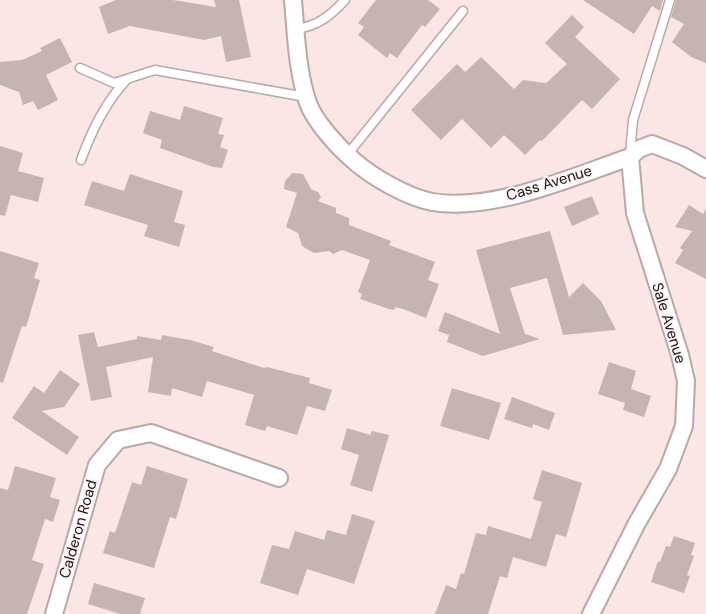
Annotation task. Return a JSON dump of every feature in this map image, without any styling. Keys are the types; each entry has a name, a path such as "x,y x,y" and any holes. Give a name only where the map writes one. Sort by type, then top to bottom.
{"street":[{"name":"Cass Avenue","path":"293,0 301,72 309,105 336,146 367,172 397,189 432,202 473,202 514,196 630,157 639,149 652,144 683,156 706,169"},
{"name":"Sale Avenue","path":"591,614 637,523 668,469 684,426 686,381 680,355 635,213 630,157"},
{"name":"Calderon Road","path":"54,614 97,465 118,440 152,433 279,478"}],"lane":[{"path":"296,29 310,27 327,19 345,0"},
{"path":"630,157 633,120 670,0"},
{"path":"347,155 463,11"},
{"path":"80,68 114,83 155,70 307,97"},
{"path":"81,160 101,113 128,79"}],"building":[{"path":"116,0 173,0 216,7 214,0 239,0 251,57 226,62 221,36 204,40 130,26 108,34 99,7"},
{"path":"376,0 428,0 440,9 425,27 422,25 397,58 390,53 387,58 358,35 364,27 358,23"},
{"path":"583,0 663,0 660,11 652,6 634,34"},
{"path":"676,0 706,0 706,63 691,57 672,42 684,24 671,17"},
{"path":"572,15 584,27 575,37 620,79 592,109 582,100 525,155 504,135 491,148 462,119 441,140 411,110 457,64 465,72 481,57 514,89 523,80 546,83 567,64 545,43"},
{"path":"60,38 72,62 46,75 58,100 38,110 33,101 23,105 19,92 0,85 0,62 22,60 42,51 40,48"},
{"path":"184,106 223,118 218,134 224,135 220,147 228,150 222,168 213,167 160,148 162,140 143,133 150,111 180,120"},
{"path":"0,146 23,153 18,171 44,178 38,202 11,195 5,216 0,215"},
{"path":"292,173 303,174 311,189 318,192 321,197 318,201 336,208 336,213 349,218 349,225 391,241 389,245 435,262 428,280 439,284 426,318 403,309 395,307 394,310 389,309 360,299 362,294 358,292 370,260 342,250 333,254 329,251 314,253 302,246 298,233 286,227 297,193 284,189 285,181"},
{"path":"130,174 183,191 174,222 185,225 179,247 144,236 148,225 84,205 92,181 124,191"},
{"path":"592,196 599,214 572,226 564,207"},
{"path":"689,205 703,214 706,209 706,279 675,263 683,250 680,248 692,231 675,227"},
{"path":"550,231 569,297 583,283 601,301 616,330 563,335 547,278 510,288 525,334 540,339 483,356 447,342 449,335 438,331 445,312 500,334 476,250"},
{"path":"0,251 39,263 34,278 40,280 26,327 22,326 3,383 0,382"},
{"path":"94,332 98,347 137,339 137,336 161,340 162,335 190,340 214,347 212,351 264,368 310,378 309,383 332,390 325,411 307,406 297,435 267,426 265,431 245,425 254,395 207,381 202,397 172,388 171,396 148,392 153,357 106,367 112,397 91,401 78,335"},
{"path":"609,362 636,371 631,389 651,396 644,417 623,410 625,403 598,394"},
{"path":"60,370 80,384 64,407 42,411 79,437 67,455 12,418 34,386 44,393"},
{"path":"452,388 501,403 489,440 440,426"},
{"path":"512,397 555,413 549,430 533,424 532,428 504,419"},
{"path":"347,428 370,435 372,431 389,435 372,492 350,485 359,455 341,449"},
{"path":"15,466 56,478 50,497 60,500 53,522 45,519 32,560 44,564 27,614 0,614 0,488 8,490"},
{"path":"147,466 188,479 176,519 170,517 154,568 103,553 110,531 115,533 132,482 141,485"},
{"path":"542,470 582,483 566,537 556,534 546,567 513,557 507,578 500,576 488,614 435,614 446,585 456,589 461,573 464,574 476,533 486,535 488,526 531,539 542,502 533,499"},
{"path":"352,514 375,521 354,584 307,569 298,595 260,583 272,545 289,549 295,531 324,540 327,530 346,535"},
{"path":"674,536 695,543 691,555 694,556 687,575 690,576 684,593 651,582 658,561 660,562 666,546 670,547"},
{"path":"94,583 145,598 140,614 120,614 88,604"}]}
